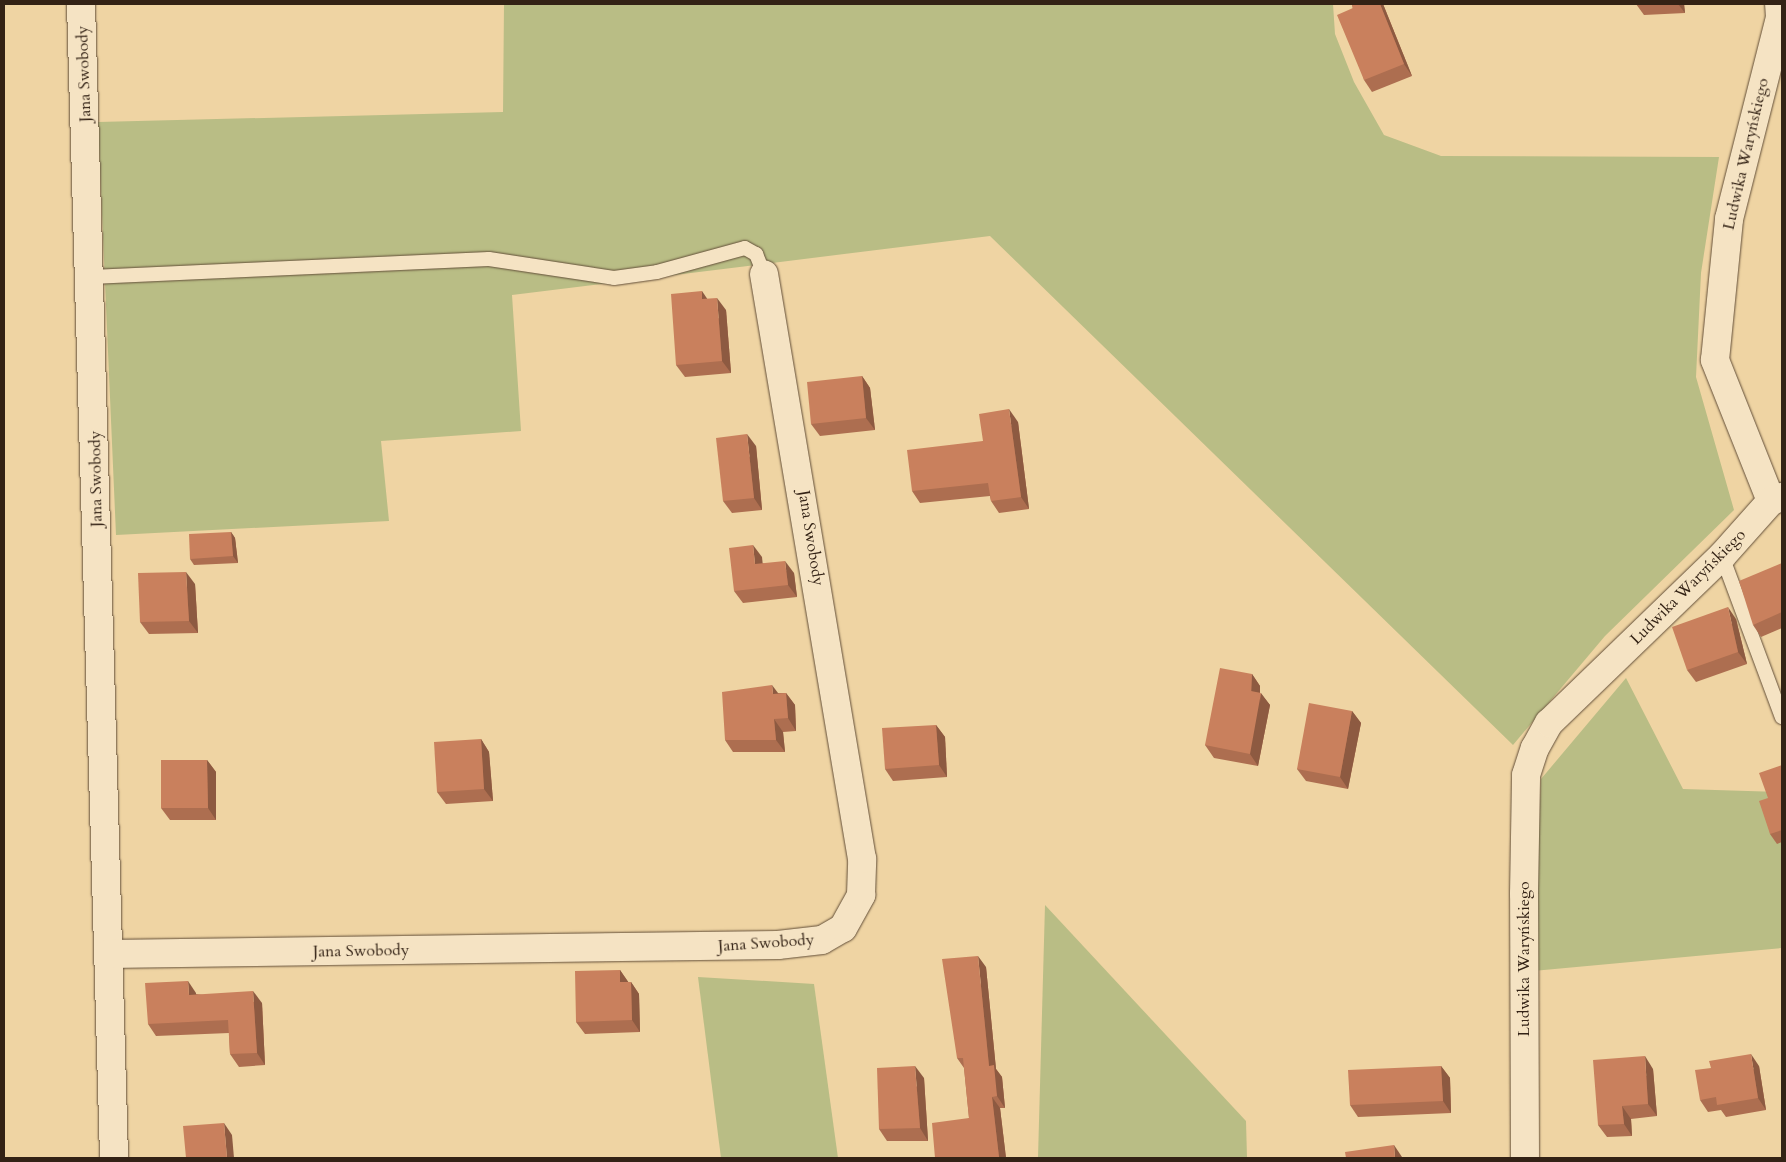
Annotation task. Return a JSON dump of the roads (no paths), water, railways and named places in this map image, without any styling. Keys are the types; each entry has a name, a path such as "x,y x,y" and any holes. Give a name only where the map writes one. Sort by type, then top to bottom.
{"street":[{"name":"Jana Swobody","path":"81,4 114,1158"},
{"name":"Ludwika Waryńskiego","path":"1526,1158 1524,864 1526,775 1534,748 1549,723 1722,556 1776,499 1714,360 1728,219 1779,4"},
{"name":"Jana Swobody","path":"108,954 778,945 822,940 843,928 861,895 862,860 764,274"}],"lane":[{"path":"90,277 489,260 614,278 657,272 745,248 756,254 764,274"},
{"path":"1722,556 1782,717"}]}
